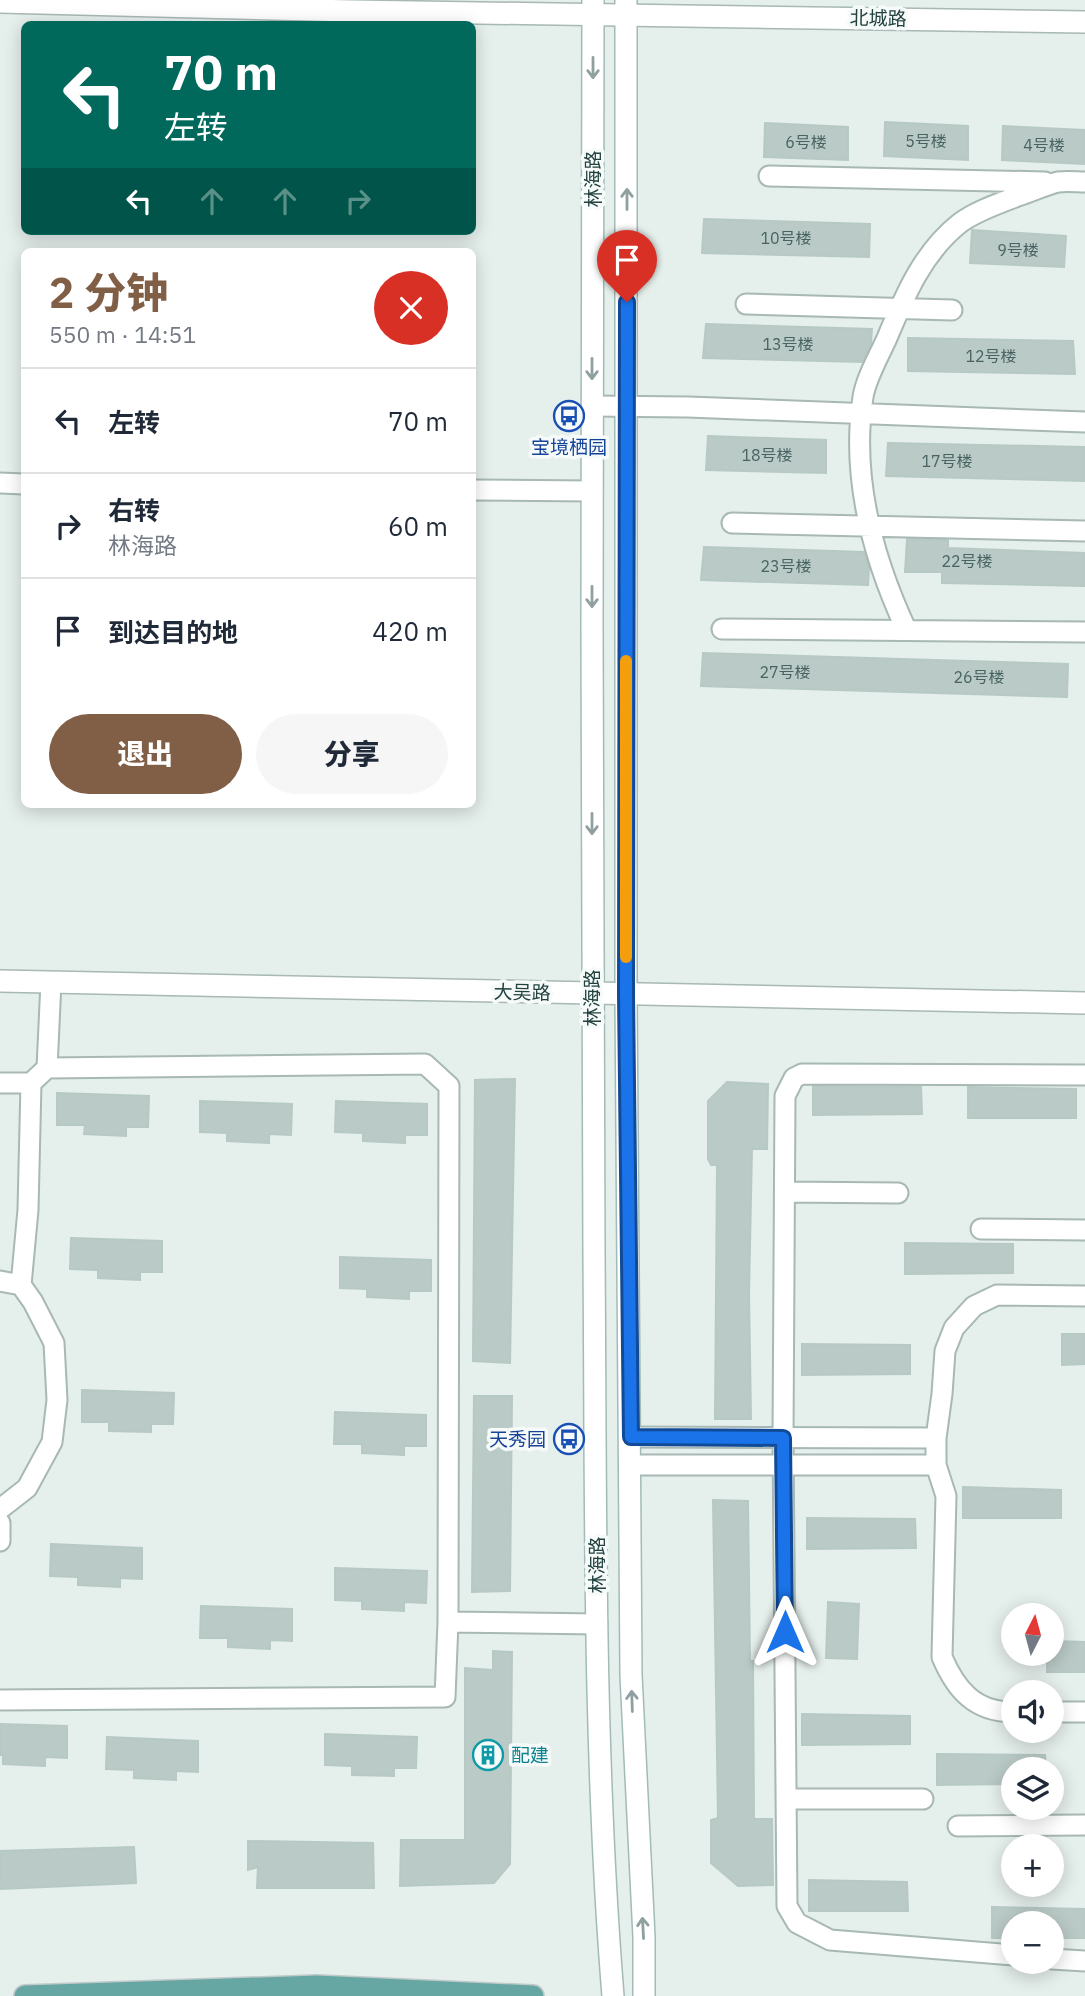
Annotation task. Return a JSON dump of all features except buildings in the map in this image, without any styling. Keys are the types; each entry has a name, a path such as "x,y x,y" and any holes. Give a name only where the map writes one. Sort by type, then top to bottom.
{"main road":[{"name":"北城路","path":"0,2 351,11 593,7 772,8 1085,22"},
{"name":"林海路","path":"593,7 592,993 597,1624 600,1769 613,1996"},
{"name":"林海路","path":"626,7 626,995 631,1675 644,1937 644,1996"},
{"name":"大吴路","path":"0,981 1085,1003"},
{"path":"25,1996 317,1986 533,1996"}],"street":[{"path":"769,176 1085,182"},
{"path":"906,629 891,596 870,526 862,481 863,395 899,309 930,253 962,222 1004,201 1059,182"},
{"path":"746,304 952,310"},
{"path":"592,406 1085,422"},
{"path":"0,483 21,484"},
{"path":"476,490 592,491"},
{"path":"732,523 1085,531"},
{"path":"722,629 1085,632"},
{"path":"47,1068 51,982"},
{"path":"0,1083 31,1083 47,1068 425,1064 449,1086 448,1622 445,1697 0,1700"},
{"path":"1001,1954 830,1940 797,1923 788,1906 783,1438 785,1096 794,1078 802,1074 1085,1075"},
{"path":"21,1286 28,1210 31,1083"},
{"path":"785,1192 898,1193"},
{"path":"981,1229 1085,1230"},
{"path":"0,1281 21,1286 33,1302 54,1343 57,1400 52,1442 27,1488 0,1509"},
{"path":"1001,1712 969,1699 951,1679 942,1657 946,1496 936,1465 936,1438 945,1351 954,1328 974,1306 997,1295 1085,1296"},
{"path":"631,1437 936,1438"},
{"path":"631,1465 936,1465"},
{"path":"0,1523 0,1541"},
{"path":"448,1622 597,1624"},
{"path":"1064,1712 1085,1712"},
{"path":"787,1799 923,1799"},
{"path":"958,1826 1085,1825"},
{"path":"1064,1960 1085,1961"}],"slow traffic":[{"path":"626,661 626,957"}],"place":[{"name":"宝境栖园","path":"569,416"},
{"name":"天秀园","path":"569,1439"},
{"name":"配建","path":"488,1755"}],"route":[{"path":"627,302 626,995 631,1437 783,1438 785,1632"}]}
